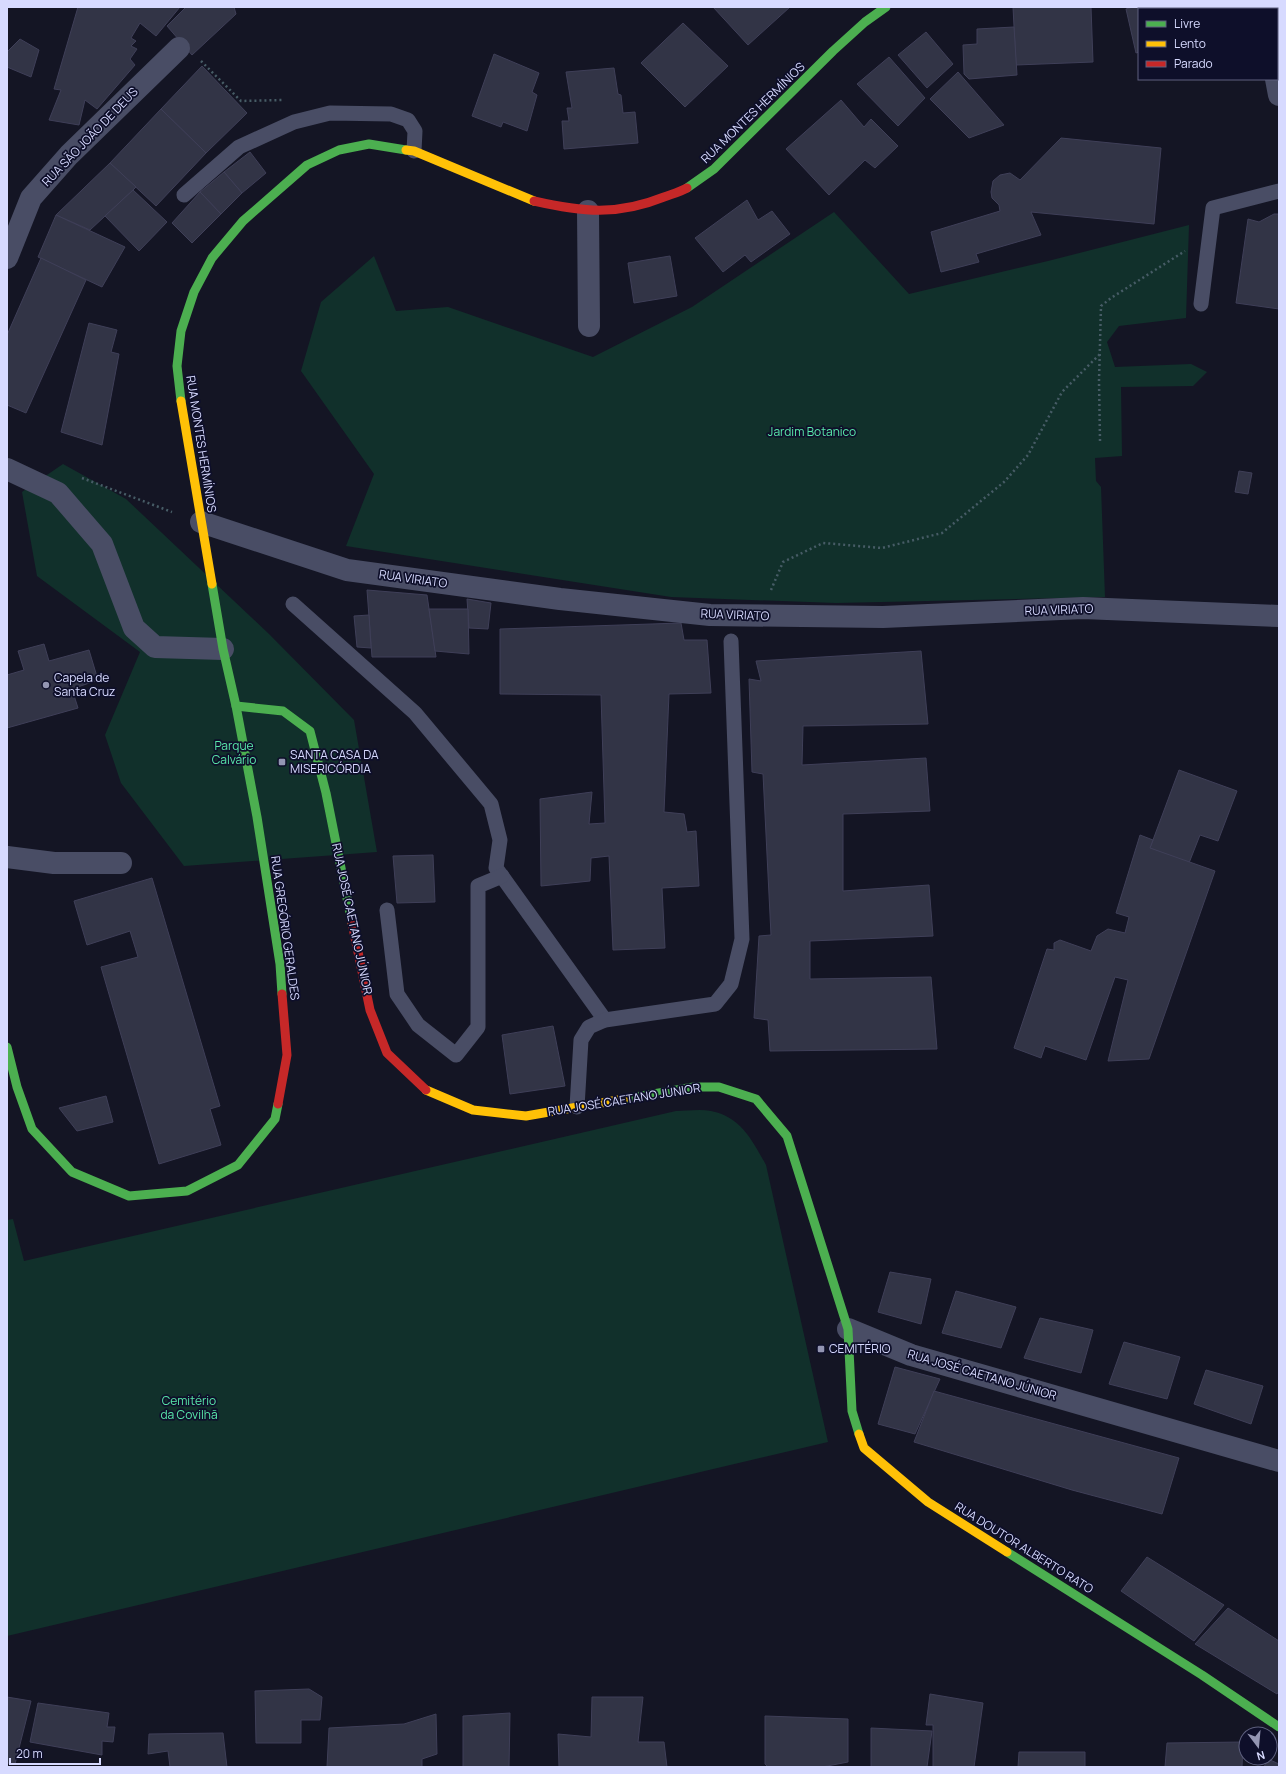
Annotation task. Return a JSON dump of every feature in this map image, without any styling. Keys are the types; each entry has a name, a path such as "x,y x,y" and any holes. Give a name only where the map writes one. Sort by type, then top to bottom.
{"main road":[{"name":"RUA MONTES HERMÍNIOS","path":"223,649 182,414 177,366 181,331 194,292 212,258 243,221 307,165 339,150 369,144 414,151 531,200 566,208 588,211 619,210 650,203 685,189 714,170 833,51 865,22 886,7"},
{"name":"RUA GREGÓRIO GERALDES","path":"7,1047 17,1087 32,1130 72,1172 129,1196 187,1191 238,1165 275,1119 287,1055 280,964 257,817 236,706 223,649"},
{"name":"RUA JOSÉ CAETANO JÚNIOR","path":"236,706 283,711 310,731 326,793 370,1010 387,1052 425,1090 473,1110 526,1116 694,1087 719,1087 756,1099 786,1136 812,1211 848,1329"},
{"name":"RUA DOUTOR ALBERTO RATO","path":"848,1329 852,1412 864,1448 928,1502 1202,1674 1279,1727"}],"street":[{"name":"RUA SÃO JOÃO DE DEUS","path":"7,258 31,198 69,154 179,48"},
{"path":"1276,80 1279,95"},
{"path":"588,211 589,326"},
{"path":"7,469 58,493 102,544 134,628 155,647 223,649"},
{"name":"RUA VIRIATO","path":"201,522 347,570 568,600 710,615 883,617 1083,608 1279,616"},
{"path":"7,857 54,863 122,863"},
{"name":"RUA JOSÉ CAETANO JÚNIOR","path":"848,1329 911,1355 1279,1461"}],"lane":[{"path":"184,195 239,147 294,122 330,113 391,114 408,120 415,131 414,151"},
{"path":"1201,304 1213,208 1279,191"},
{"path":"293,604 415,713 491,804 500,840 496,868 605,1020"},
{"path":"577,1107 581,1040 589,1027 605,1020 715,1004 732,984 742,939 731,641"},
{"path":"387,910 397,994 418,1025 456,1054 478,1027 478,886 502,876"}],"path":[{"path":"1100,441 1101,306 1110,298 1191,247"},
{"path":"759,616 783,562 823,543 882,548 942,533 1004,482 1028,455 1062,392 1100,354"},
{"path":"77,476 201,522"}],"green space":[{"name":"Jardim Botanico","path":"834,212 909,294 1048,261 1189,225 1186,318 1119,326 1107,342 1115,367 1191,364 1207,372 1193,386 1121,387 1122,456 1095,458 1096,481 1101,487 1105,597 836,603 671,597 346,546 374,474 301,371 321,302 374,256 396,311 448,307 593,357 692,307"},
{"name":"Parque Calvário","path":"63,464 126,499 269,634 354,720 377,852 184,866 121,783 105,735 140,652 37,576 22,492"},
{"name":"Cemitério da Covilhã","path":"676,1111 711,1111 730,1118 744,1131 756,1147 766,1165 828,1442 7,1636 7,1220 13,1219 24,1261"}],"building":[{"path":"78,7 180,7 156,36 140,23 131,38 136,41 131,46 137,49 130,59 135,65 97,109 85,100 79,125 49,120 61,90 54,89"},
{"path":"186,7 234,7 236,14 192,55 167,26"},
{"path":"713,7 790,7 748,45"},
{"path":"1013,7 1091,7 1093,62 1016,65"},
{"path":"1133,7 1174,8 1138,8 1138,52 1136,53 1126,9"},
{"path":"1185,7 1246,8 1186,8"},
{"path":"1279,18 1279,50 1278,50"},
{"path":"683,23 728,66 685,107 641,63"},
{"path":"1014,27 1017,75 969,79 964,74 963,45 977,44 977,29"},
{"path":"926,32 953,64 927,88 898,55"},
{"path":"20,39 39,50 31,77 7,67 7,52"},
{"path":"494,54 539,73 532,92 537,95 527,131 503,122 501,127 472,116"},
{"path":"889,57 925,98 898,126 857,84"},
{"path":"202,66 247,113 206,153 161,109"},
{"path":"614,68 618,94 621,95 623,113 635,112 638,143 564,149 562,121 569,121 567,108 572,108 566,72"},
{"path":"958,72 1004,125 969,138 930,99"},
{"path":"841,100 864,127 871,119 898,146 875,168 865,160 829,195 786,149"},
{"path":"161,109 206,153 156,206 110,163"},
{"path":"1061,138 1161,148 1154,224 1031,212 1041,235 976,254 979,262 941,272 931,232 1000,211 999,205 992,198 991,192 993,181 1000,175 1010,173 1020,180"},
{"path":"250,152 266,173 242,193 224,172"},
{"path":"110,163 136,187 133,190 90,230 56,215"},
{"path":"224,172 242,193 221,214 200,192"},
{"path":"133,190 167,222 139,251 105,216"},
{"path":"200,192 221,214 192,243 172,223"},
{"path":"747,200 758,220 772,211 790,234 751,262 745,255 723,272 695,238"},
{"path":"1274,214 1279,214 1279,309 1236,303 1248,219 1259,222"},
{"path":"56,215 125,247 102,287 38,257"},
{"path":"670,256 677,296 634,303 628,263"},
{"path":"41,258 86,280 26,413 7,405 7,335"},
{"path":"89,323 117,330 111,352 119,354 102,445 61,432"},
{"path":"1239,471 1252,473 1248,494 1235,492"},
{"path":"367,590 427,595 436,657 372,657"},
{"path":"467,599 491,603 488,629 469,628"},
{"path":"429,609 468,609 469,654 435,651"},
{"path":"369,615 371,648 357,647 354,616"},
{"path":"681,623 684,640 707,640 711,693 669,694 664,812 684,814 687,832 696,831 699,886 662,888 665,948 613,950 609,856 591,858 590,881 541,886 540,799 592,792 589,824 605,823 601,695 500,694 500,629"},
{"name":"Capela de Santa Cruz","path":"44,644 49,661 89,650 98,680 72,689 78,708 7,728 7,675 24,670 18,651"},
{"path":"921,651 928,724 803,726 802,765 926,758 930,811 843,814 843,891 929,885 933,936 810,941 810,979 931,977 937,1049 770,1051 768,1020 754,1018 759,936 771,935 763,774 752,772 749,679 761,681 756,661"},
{"path":"1179,770 1237,791 1218,841 1200,835 1189,863 1150,848"},
{"path":"1140,835 1153,840 1150,848 1215,871 1149,1059 1108,1061 1128,980 1115,977 1086,1060 1045,1046 1041,1058 1014,1048 1047,949 1054,950 1054,943 1060,940 1091,951 1097,936 1108,929 1125,933 1129,917 1116,913"},
{"path":"433,855 435,902 397,903 393,856"},
{"path":"152,878 220,1106 210,1109 221,1145 159,1164 101,967 138,957 130,931 87,945 74,901"},
{"path":"553,1026 565,1086 510,1094 502,1035"},
{"path":"106,1096 113,1122 77,1131 59,1108"},
{"path":"890,1272 931,1279 921,1324 878,1312"},
{"path":"956,1291 1016,1307 1001,1348 942,1333"},
{"path":"1040,1318 1093,1330 1081,1373 1024,1358"},
{"path":"1124,1342 1180,1357 1167,1399 1109,1384"},
{"path":"895,1367 940,1379 915,1434 878,1424"},
{"path":"1206,1370 1263,1386 1251,1424 1194,1404"},
{"path":"934,1391 1179,1458 1162,1514 1072,1490 914,1442"},
{"path":"1147,1557 1224,1605 1194,1641 1121,1591"},
{"path":"1228,1608 1279,1641 1279,1691 1277,1694 1195,1644"},
{"path":"309,1689 322,1697 320,1720 301,1720 301,1743 256,1743 255,1691"},
{"path":"930,1694 983,1703 974,1767 933,1767 933,1725 926,1725"},
{"path":"7,1697 31,1701 15,1764 7,1763"},
{"path":"592,1697 643,1697 638,1742 664,1742 667,1767 559,1767 558,1734 591,1737"},
{"path":"38,1703 109,1713 107,1727 115,1727 113,1742 102,1741 102,1755 30,1742"},
{"path":"510,1713 509,1767 463,1767 463,1716"},
{"path":"436,1714 437,1754 422,1759 422,1767 327,1767 329,1728 404,1724"},
{"path":"765,1716 848,1719 848,1762 822,1767 768,1767 765,1764"},
{"path":"871,1728 932,1731 927,1767 871,1767"},
{"path":"223,1733 227,1767 170,1767 168,1751 148,1754 149,1734"},
{"path":"1238,1742 1238,1766 1242,1767 1165,1767 1167,1743"},
{"path":"1019,1752 1085,1752 1085,1767 1018,1767"},
{"path":"1279,1764 1279,1767 1264,1767 1278,1766"}],"traffic: fast":[{"path":"687,188 714,169 833,51 865,22 886,7"},
{"path":"181,401 177,366 181,331 194,292 212,258 243,221 307,165 339,150 369,144 406,150"},
{"path":"212,584 223,649 236,706 257,817 280,964 282,994"},
{"path":"236,706 283,711 310,731 326,793 352,923"},
{"path":"7,1047 17,1087 32,1129 72,1172 129,1196 187,1191 238,1165 275,1119 278,1104"},
{"path":"624,1099 694,1087 719,1087 756,1099 787,1136 848,1329 852,1411 859,1434"},
{"path":"1007,1552 1202,1675 1279,1727"}],"traffic: slow":[{"path":"406,150 414,151 534,201"},
{"path":"181,401 212,584"},
{"path":"426,1090 473,1110 526,1116 624,1099"},
{"path":"859,1434 864,1448 928,1502 1007,1552"}],"traffic: jam":[{"path":"534,201 584,210 615,210 647,203 687,188"},
{"path":"352,923 370,1010 387,1053 426,1090"},
{"path":"278,1104 287,1055 282,994"}],"place":[{"name":"Capela de Santa Cruz","path":"46,685"},
{"name":"SANTA CASA DA MISERICÓRDIA","path":"282,762"},
{"name":"CEMITÉRIO","path":"821,1349"}]}
